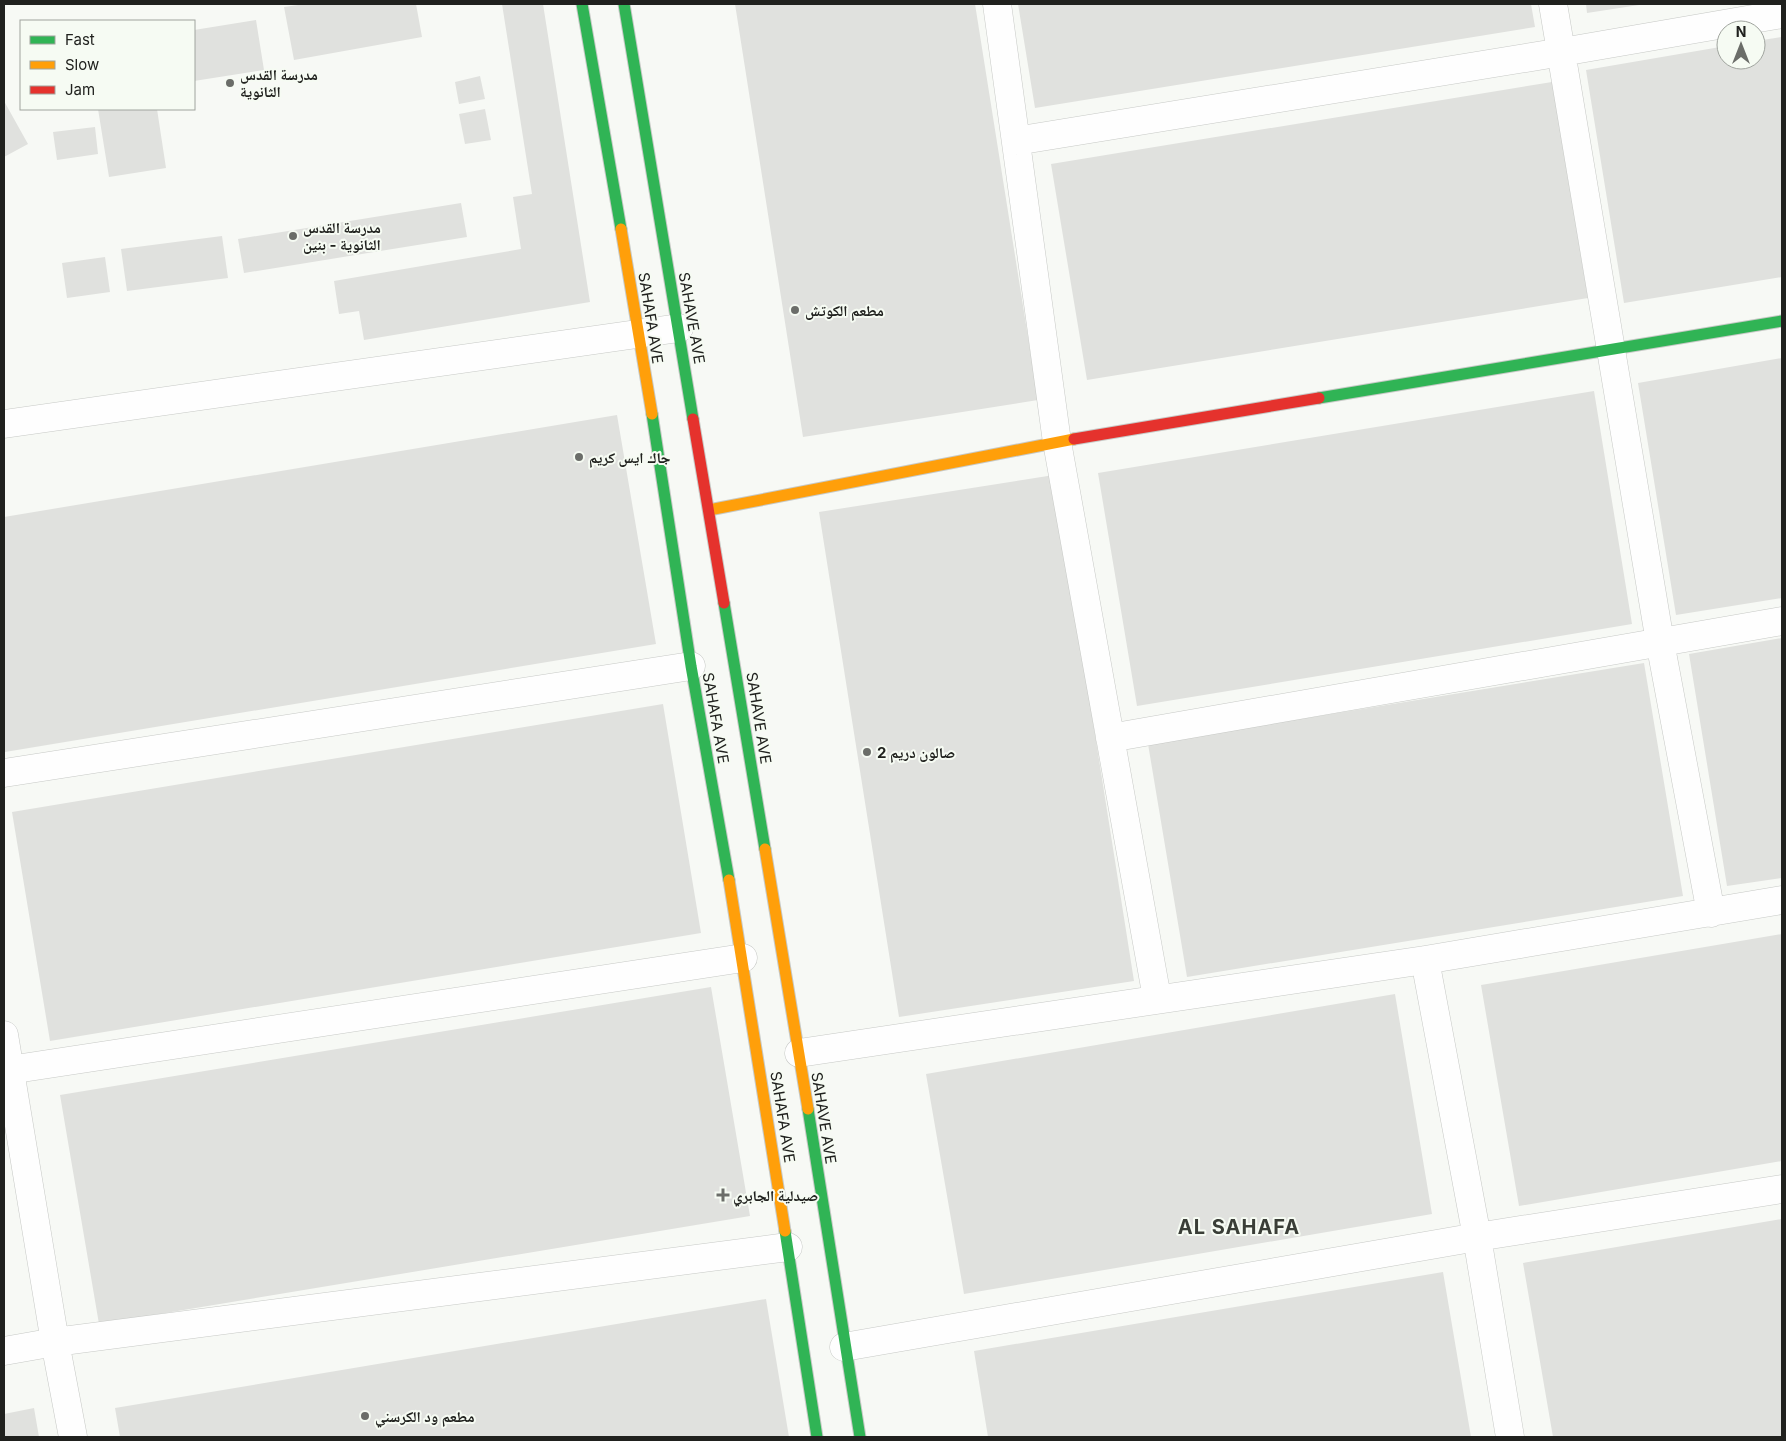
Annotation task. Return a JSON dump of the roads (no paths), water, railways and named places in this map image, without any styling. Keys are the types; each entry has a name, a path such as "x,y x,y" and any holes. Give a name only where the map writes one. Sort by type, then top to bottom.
{"main road":[{"name":"SAHAFA AVE","path":"582,4 639,332 691,666 743,958 817,1437"},
{"name":"SAHAVE AVE","path":"624,4 799,1053 844,1346 860,1437"},
{"path":"709,510 1056,442 1782,321"}],"street":[{"path":"997,4 1056,442 1157,998"},
{"path":"1553,4 1660,642 1711,913"},
{"path":"1016,141 1562,52 1782,14"},
{"path":"4,424 639,332 678,328"},
{"path":"1110,738 1782,622"},
{"path":"4,773 691,666"},
{"path":"799,1053 1157,998 1425,960 1782,900"},
{"path":"9,1070 743,958"},
{"path":"1425,960 1477,1237 1510,1437"},
{"path":"4,1035 55,1342 73,1437"},
{"path":"844,1346 1477,1237 1782,1189"},
{"path":"4,1351 55,1342 788,1247"}],"place":[{"name":"مدرسة القدس الثانوية","path":"230,83"},
{"name":"مدرسة القدس الثانوية - بنين","path":"293,236"},
{"name":"مطعم الكوتش","path":"795,310"},
{"name":"جاك ايس كريم","path":"579,457"},
{"name":"صالون دريم 2","path":"867,752"},
{"name":"صيدلية الجابري","path":"723,1195"},
{"name":"مطعم ود الكرسني","path":"365,1416"}],"district":[{"name":"AL SAHAFA","path":"1239,1227"}]}
